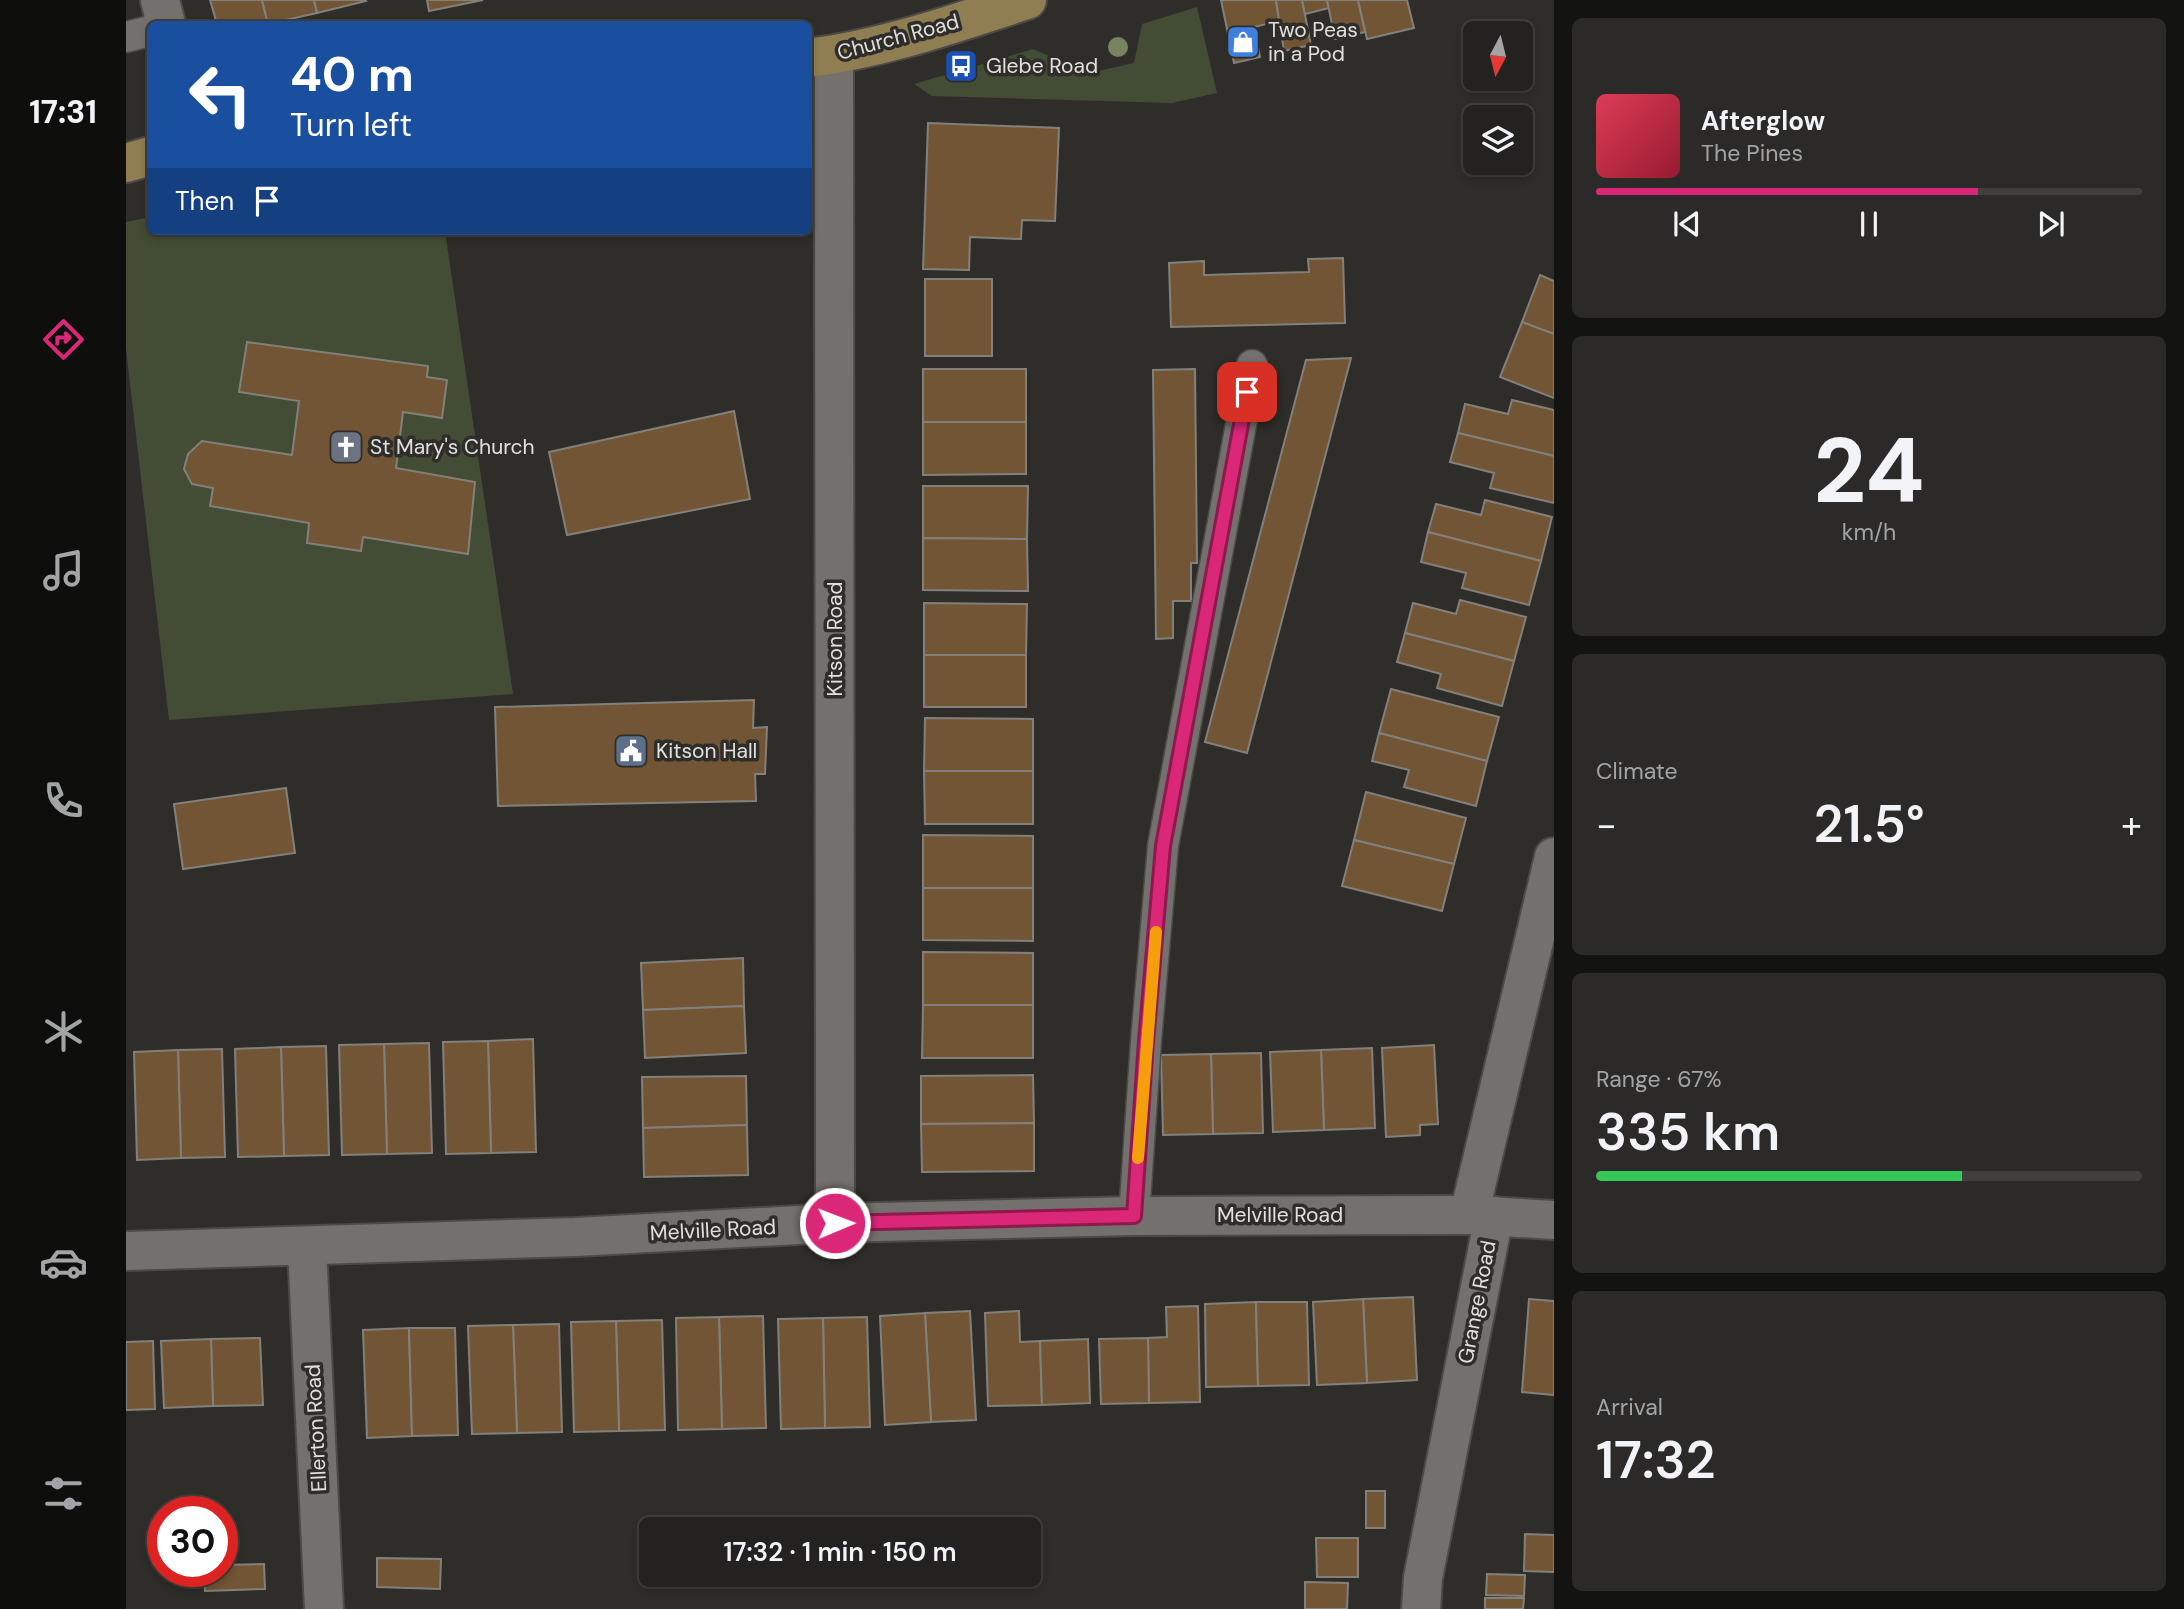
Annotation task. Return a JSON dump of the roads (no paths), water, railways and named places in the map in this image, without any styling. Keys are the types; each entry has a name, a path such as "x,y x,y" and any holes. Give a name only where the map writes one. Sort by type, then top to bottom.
{"main road":[{"name":"Church Road","path":"821,57 948,26 1027,0"},
{"path":"126,163 147,157"}],"street":[{"path":"160,0 165,21"},
{"name":"Kitson Road","path":"821,57 835,1223"},
{"name":"Grange Road","path":"1422,1609 1423,1578 1481,1216 1554,857"},
{"name":"Melville Road","path":"126,1251 576,1237 835,1223 1134,1216 1481,1216 1554,1220"},
{"name":"Ellerton Road","path":"307,1247 324,1609"}],"lane":[{"path":"126,37 147,33"},
{"path":"1134,1216 1163,846 1252,365"}],"place":[{"name":"Two Peas in a Pod","path":"1243,42"},
{"name":"Glebe Road","path":"961,66"},
{"name":"St Mary's Church","path":"346,447"},
{"name":"Kitson Hall","path":"631,751"}]}
